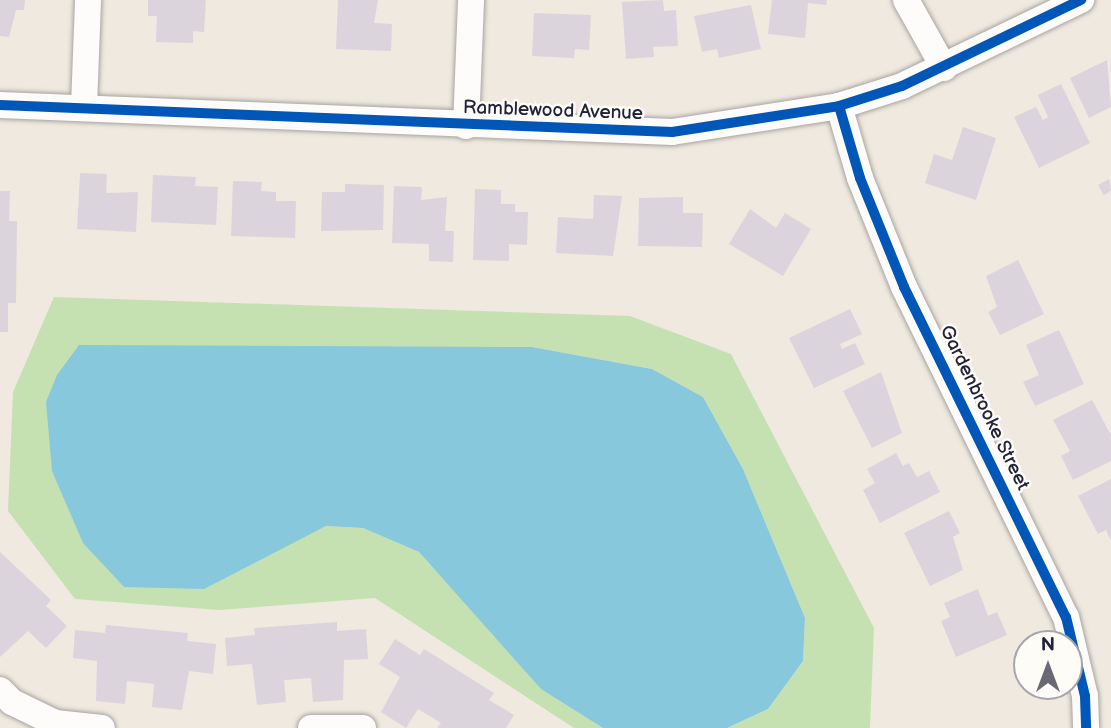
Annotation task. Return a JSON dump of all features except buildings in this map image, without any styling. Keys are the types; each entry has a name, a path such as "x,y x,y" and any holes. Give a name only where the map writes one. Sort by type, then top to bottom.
{"street":[{"path":"84,106 88,0"},
{"path":"466,126 471,0"},
{"path":"906,0 943,68"},
{"name":"Ramblewood Avenue","path":"0,105 84,106 466,126 672,132 839,106 943,68 1081,0"},
{"name":"Gardenbrooke Street","path":"839,106 860,178 904,287 1066,617 1085,696 1086,728"},
{"path":"4,702 55,723 102,728"},
{"path":"311,728 363,728"}],"green space":[{"path":"54,297 630,316 731,354 874,628 870,728 727,728 768,709 803,661 805,618 743,469 703,397 652,369 532,347 278,548 326,526 363,528 419,552 541,688 603,728 574,728 375,598 219,610 75,599 8,511 13,392"}],"water":[{"path":"79,345 532,347 652,369 703,397 743,469 805,618 803,661 768,709 727,728 603,728 541,689 419,552 363,528 326,526 204,589 124,587 83,543 52,471 46,402 57,375"}],"cycle path":[{"path":"0,105 672,132 839,106 902,86 1081,0"},
{"path":"839,106 860,178 904,287 1066,617 1085,696 1086,728"}]}
